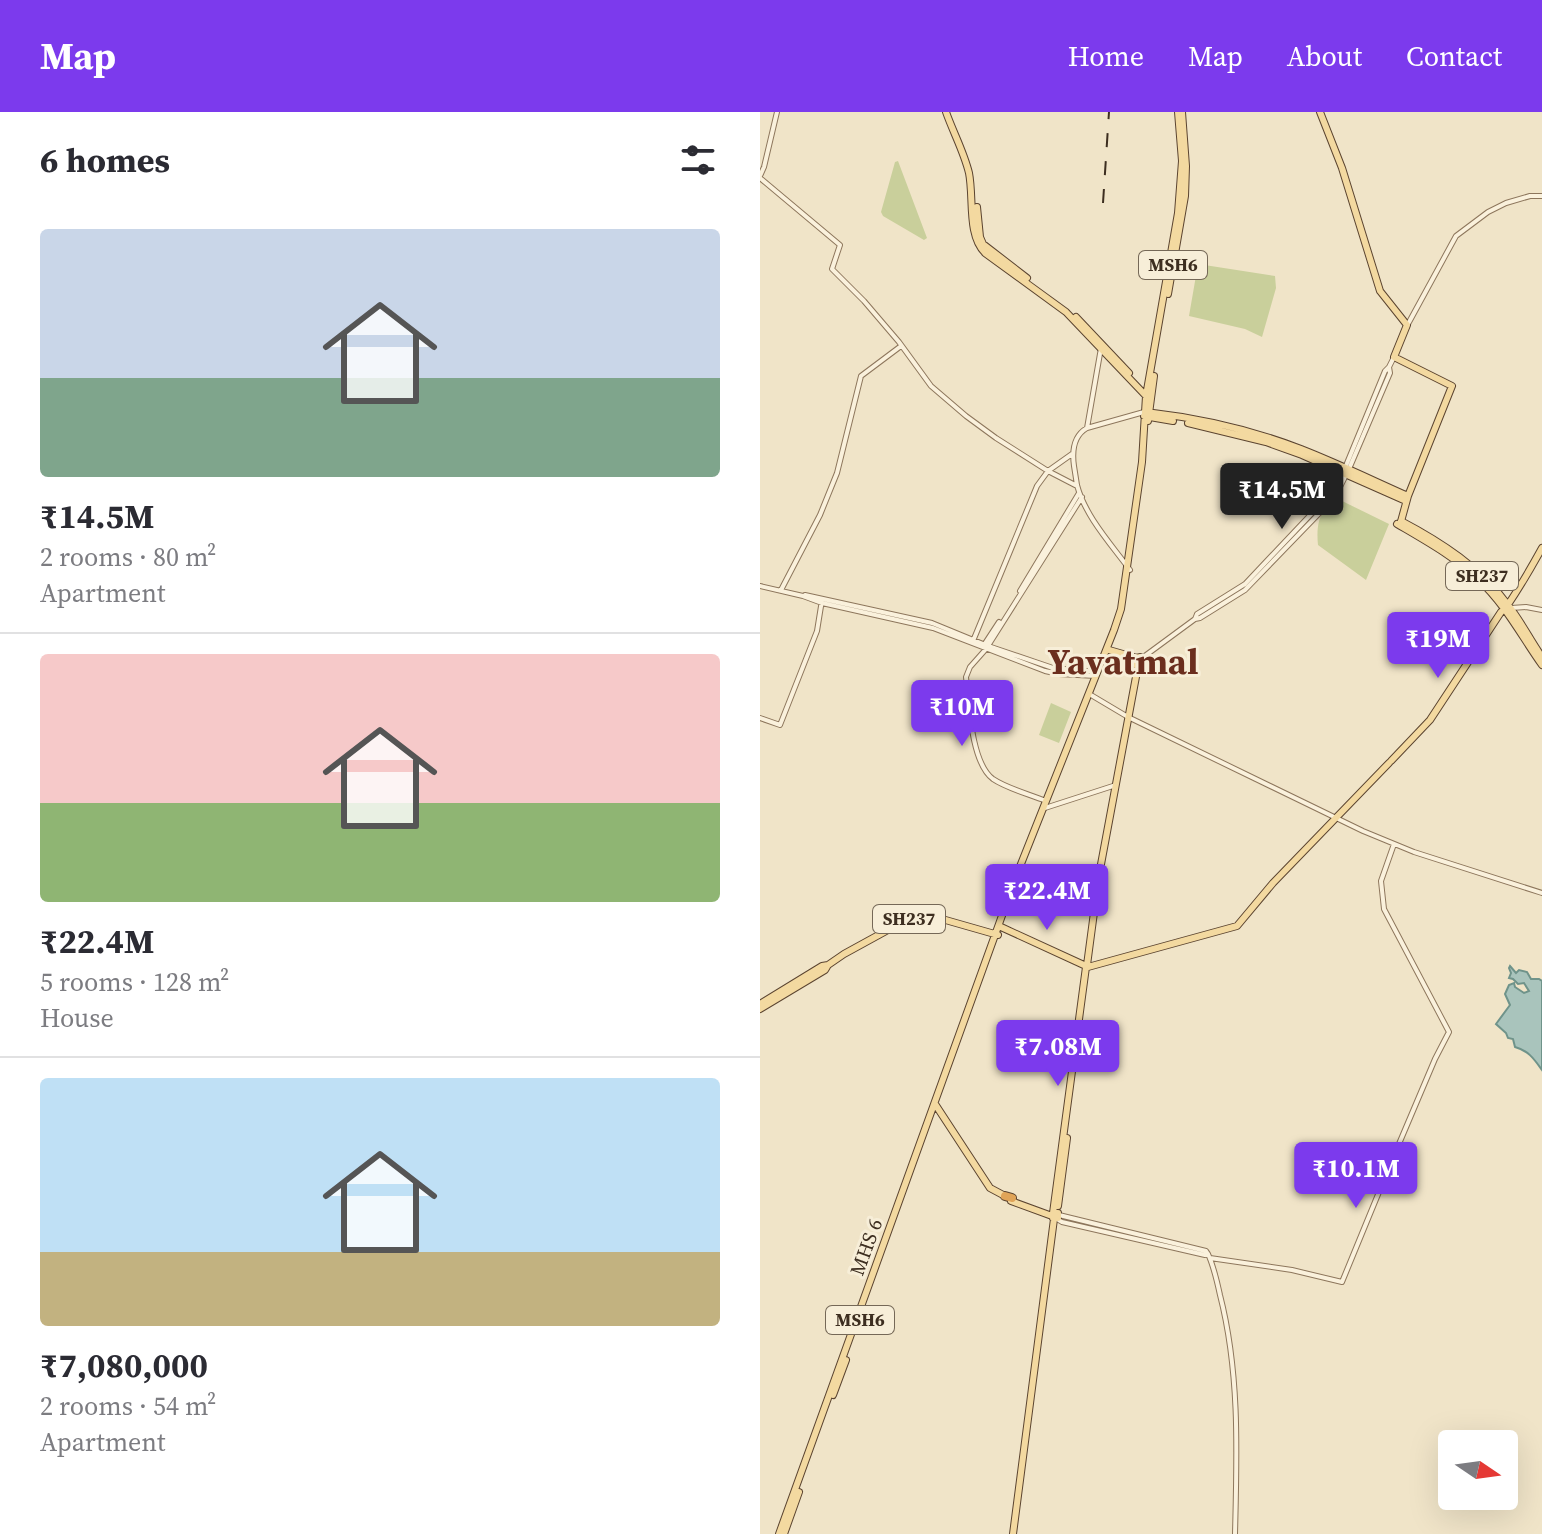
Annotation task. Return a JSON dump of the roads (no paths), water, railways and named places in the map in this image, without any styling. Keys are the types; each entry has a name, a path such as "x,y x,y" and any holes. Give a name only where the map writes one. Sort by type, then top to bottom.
{"main road":[{"path":"948,112 973,175 983,244 1067,307 1149,395"},
{"name":"MSH6","path":"1145,414 1181,185 1180,112"},
{"path":"996,935 1045,804 1091,695 1121,609 1144,478 1145,414 1226,427 1269,438 1302,449 1407,499 1452,386 1394,357 1407,325 1380,291 1342,168 1320,112"},
{"name":"SH237","path":"1407,499 1400,520 1455,553 1482,576 1542,657"},
{"path":"1001,927 1087,966 1233,927 1430,720 1542,548"},
{"path":"1055,1216 990,1188 936,1107 1045,804 1108,652 1124,607 1129,568"},
{"name":"SH237","path":"1505,607 1542,665"},
{"path":"1014,1534 1099,875 1138,661 1108,652"},
{"name":"SH237","path":"760,1006 822,966 906,920 928,915 996,935"},
{"name":"MSH6","path":"782,1534 936,1107"}],"street":[{"path":"777,112 760,177 840,245 832,269 864,301 931,386 996,438 1080,492"},
{"path":"1407,325 1456,236 1488,212 1506,203 1542,196"},
{"path":"781,590 837,473 861,376 901,346"},
{"path":"1087,428 1101,347"},
{"path":"1138,661 1195,619 1197,614 1239,592 1335,497 1385,371 1394,357"},
{"path":"1129,568 1090,514 1080,492 1072,454 1081,432 1087,428 1145,414"},
{"path":"973,641 1037,486 1048,471 1072,454"},
{"path":"1080,492 1032,575 966,677 977,753 984,770 994,779 1045,804 1116,785"},
{"path":"760,586 932,623 985,648 1053,673 1098,674"},
{"path":"760,718 780,725 817,631 822,600"},
{"path":"1505,607 1542,610"},
{"path":"1091,695 1128,717 1366,832 1414,852 1542,893"},
{"path":"1209,1256 1342,1282 1379,1189 1449,1032 1384,909 1383,876 1394,844"},
{"path":"1055,1216 1206,1251 1209,1256 1225,1312 1234,1383 1235,1534"}],"water":[{"path":"1510,966 1516,973 1519,970 1527,972 1531,979 1542,981 1542,1070 1528,1053 1515,1047 1513,1039 1508,1038 1496,1024 1510,1005 1505,994 1509,985 1514,983 1524,993 1529,991 1524,983 1518,984 1509,978"}],"railway":[{"path":"1103,203 1109,112"}],"district":[{"name":"Yavatmal","path":"1123,661"}]}
